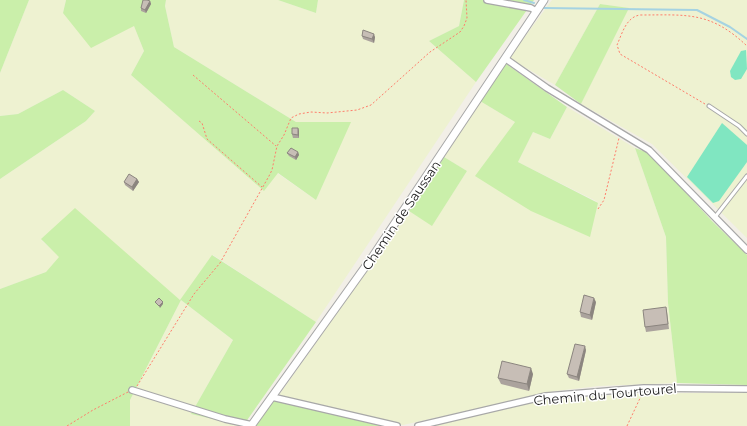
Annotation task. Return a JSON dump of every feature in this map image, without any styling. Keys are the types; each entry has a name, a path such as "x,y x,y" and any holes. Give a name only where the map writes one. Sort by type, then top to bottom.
{"street":[{"path":"487,0 531,8 536,11"},
{"name":"Chemin de Saussan","path":"252,425 373,256 544,0"},
{"path":"506,59 547,88 650,150 747,250"},
{"name":"Chemin du Tourtourel","path":"418,426 546,396 644,388 747,389"},
{"path":"132,390 225,420 252,425"},
{"path":"272,397 397,426"}],"lane":[{"path":"708,106 739,126 747,134"},
{"path":"715,217 747,176"}],"path":[{"path":"67,426 93,410 132,390 138,385 165,338 194,294 220,263 272,170 277,146 284,135 291,118 299,114 357,110 371,105 430,52 460,32 467,18 466,0"},
{"path":"708,106 620,54 617,45 628,23 632,18 640,15 694,16 717,24 747,46"},
{"path":"193,75 277,146"},
{"path":"199,121 202,123 207,139 262,188"},
{"path":"598,209 604,200 616,142 622,132"},
{"path":"628,426 644,388"}],"green space":[{"path":"0,0 29,0 0,73"},
{"path":"29,0 66,0 63,13 134,26 144,51 131,75 264,190 277,173 316,200 350,122 296,122 174,47 165,6 166,0 278,0 316,13 318,0 464,0 459,26 429,41 476,82 316,322 213,255 181,300 41,240 60,257 46,272 0,289 0,179 86,121 95,111 63,90 18,114 0,116 0,73"},
{"path":"66,0 166,0 165,6 174,47 296,122 351,122 316,200 278,173 264,191 131,75 144,51 134,26 91,48 63,13"},
{"path":"278,0 318,0 316,13"},
{"path":"464,0 534,0 476,82 429,41 459,26"},
{"path":"552,0 747,0 747,238 652,144 581,104 628,8 600,4 555,85 509,58"},
{"path":"600,4 629,8 581,104 555,85"},
{"path":"746,50 747,69 741,79 735,80 731,77 730,71 741,51"},
{"path":"505,63 567,107 550,139 533,132 518,162 598,203 590,237 531,211 475,176 515,122 480,101"},
{"path":"63,90 95,111 86,121 0,179 0,116 18,114"},
{"path":"480,101 515,122 476,176 598,202 518,162 533,132 550,139 567,107 635,148 666,237 668,303 677,383 599,386 556,391 403,425 279,395 409,211 432,225 467,171 444,157"},
{"path":"722,123 747,145 747,162 719,201 713,203 687,177"},
{"path":"635,148 649,153 712,221 747,255 747,385 677,383 668,303 666,237"},
{"path":"444,157 467,171 432,226 409,211"},
{"path":"75,208 180,300 212,255 316,322 243,426 191,414 233,340 181,300 130,400 130,426 0,426 0,289 46,272 59,257 41,239"},
{"path":"181,300 233,340 191,414 243,426 130,426 130,400"},
{"path":"747,393 747,426 425,426 546,399 635,394"},
{"path":"274,400 383,426 254,426"}],"building":[{"path":"143,0 150,1 145,10 141,8"},
{"path":"363,30 374,34 372,39 362,36"},
{"path":"292,128 298,128 298,135 292,134"},
{"path":"291,148 298,152 295,157 287,153"},
{"path":"129,174 137,179 132,187 124,182"},
{"path":"584,295 594,298 590,315 580,312"},
{"path":"159,298 163,302 159,306 155,302"},
{"path":"666,307 668,324 645,327 643,310"},
{"path":"575,344 585,346 577,377 567,374"},
{"path":"502,361 531,368 527,384 498,378"}],"waterway":[{"path":"524,0 534,3"},
{"path":"544,8 697,10 730,27 747,39"}]}
